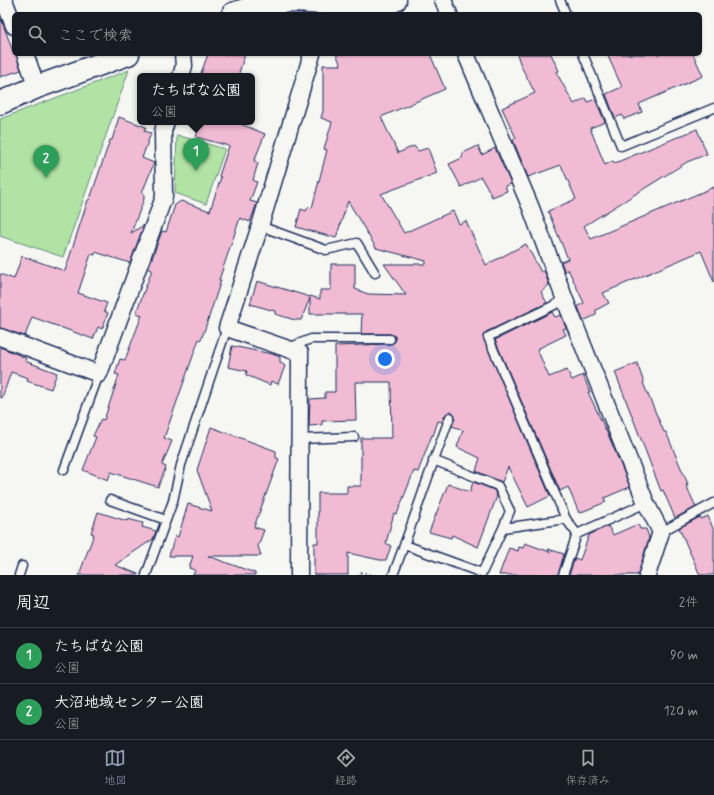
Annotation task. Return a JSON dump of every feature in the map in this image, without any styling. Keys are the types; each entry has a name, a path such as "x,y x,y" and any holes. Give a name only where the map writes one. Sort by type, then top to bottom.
{"street":[{"path":"4,0 12,21"},
{"path":"244,7 292,1 326,8 359,4 389,3 396,0"},
{"path":"443,0 448,12"},
{"path":"26,56 37,87"},
{"path":"0,103 37,87 122,56"},
{"path":"182,73 184,66 183,56"},
{"path":"299,575 300,353 227,328 260,226 311,56"},
{"path":"467,56 531,208 565,300 646,503 661,532 647,575"},
{"path":"0,337 99,374 164,197 163,131 165,125"}],"lane":[{"path":"560,0 565,12"},
{"path":"584,56 621,146 714,108"},
{"path":"260,226 326,250 357,243 375,273"},
{"path":"565,300 488,337 566,519 577,534"},
{"path":"146,575 173,501 181,465 227,328"},
{"path":"287,348 311,339 390,339"},
{"path":"64,470 99,374"},
{"path":"393,575 405,545 433,460 450,417"},
{"path":"300,439 354,437"},
{"path":"405,545 482,573 510,511 498,486 433,460"},
{"path":"110,500 166,520"},
{"path":"563,575 577,534 646,503"},
{"path":"661,532 714,503"},
{"path":"503,528 566,519"},
{"path":"19,575 22,566"}],"path":[{"path":"359,575 360,572 371,575"}],"green space":[{"path":"129,70 63,257 0,236 0,119"},
{"path":"177,135 225,149 206,204 175,193"}],"building":[{"path":"1,19 12,49 12,56 17,56 21,70 0,77"},
{"path":"207,56 244,56 239,73 201,73"},
{"path":"337,56 431,56 445,89 381,117 398,153 414,146 418,151 428,148 437,173 381,194 404,233 453,211 459,224 466,221 486,265 526,244 541,272 544,270 549,285 541,292 547,303 486,332 483,337 550,496 528,507 508,467 502,482 476,471 480,458 457,447 463,430 452,426 455,416 452,412 449,412 445,415 442,422 438,421 418,472 414,471 397,514 394,513 386,543 391,546 386,560 348,553 348,575 314,575 314,543 318,543 318,493 347,493 347,486 361,486 361,438 392,438 391,382 355,382 356,420 322,421 322,425 309,426 310,399 325,398 325,392 335,392 335,346 390,344 395,342 395,336 390,334 361,334 362,314 310,314 310,298 301,320 295,320 275,314 275,311 250,304 257,281 320,299 320,290 331,290 331,264 355,264 355,289 368,294 406,295 384,264 426,264 426,261 376,248 348,201 336,238 296,227 301,209 306,211 308,207 312,208 327,150 324,149 332,122 321,118 323,111 323,65 341,65"},
{"path":"518,56 552,56 559,71 556,72 574,104 586,98 588,102 595,99 605,122 590,128 605,165 613,161 615,163 697,129 707,154 687,162 584,226 591,239 714,187 714,282 701,251 603,293 609,303 596,310 596,315 583,321 578,306 584,303 568,269 565,272 561,262 568,259 548,211 576,199 561,165 528,177 513,140 516,138 502,108 535,93 521,66"},
{"path":"608,56 694,56 703,76 639,104 642,112 624,119 622,115 615,118 606,94 622,87"},
{"path":"119,117 137,124 137,125 146,127 144,131 151,133 142,158 154,163 142,192 144,193 144,199 131,233 144,225 130,263 95,252 95,255 91,254 78,293 107,303 104,311 108,313 102,329 98,327 93,339 32,317 25,336 0,328 0,274 14,279 22,256 65,271 88,200 90,199 110,140 112,140"},
{"path":"200,125 243,125 265,134 254,161 258,163 253,180 257,182 250,201 257,203 250,222 240,218 219,280 221,280 207,323 201,340 199,339 164,438 172,441 162,465 166,467 158,487 111,472 108,480 83,470 96,437 93,436 101,419 104,420 119,375 115,374 120,359 125,360 142,315 136,313 152,270 148,269 162,231 166,232 175,205 181,201 210,211 229,146 196,137"},
{"path":"478,146 482,155 495,148 511,184 505,186 507,191 492,197 481,177 461,187 449,164 462,158 463,153"},
{"path":"552,312 555,317 561,315 566,328 563,329 566,335 537,349 549,377 567,370 572,380 583,375 590,392 588,392 630,487 604,498 606,502 579,513 568,487 560,491 495,340"},
{"path":"232,346 280,357 280,362 285,366 278,384 271,381 270,385 246,375 247,371 228,367"},
{"path":"0,347 26,358 25,361 57,373 51,389 27,381 28,378 11,372 2,398 0,397"},
{"path":"637,363 643,383 664,432 666,432 696,507 675,518 663,490 661,491 615,372"},
{"path":"211,427 276,451 276,458 279,459 254,527 264,530 258,546 261,556 208,556 255,573 255,575 193,575 195,570 189,568 193,556 169,556 175,536 178,537 188,504 212,511 197,470"},
{"path":"473,482 494,490 497,496 478,547 452,535 451,538 429,532 448,484 470,492"},
{"path":"98,512 127,521 128,519 143,523 142,527 156,531 153,539 115,565 138,575 79,575 94,534 91,533"},
{"path":"708,516 714,531 714,575 700,575 679,528 700,517 701,519"},
{"path":"638,524 640,529 646,529 649,537 638,575 569,575 575,558 580,560 589,535 608,526 613,535"},
{"path":"525,543 550,552 548,549 564,554 558,575 499,575 509,548 518,551 519,547 523,548"}],"place":[{"name":"たちばな公園","path":"196,171"},
{"name":"大沼地域センター公園","path":"46,178"}]}
